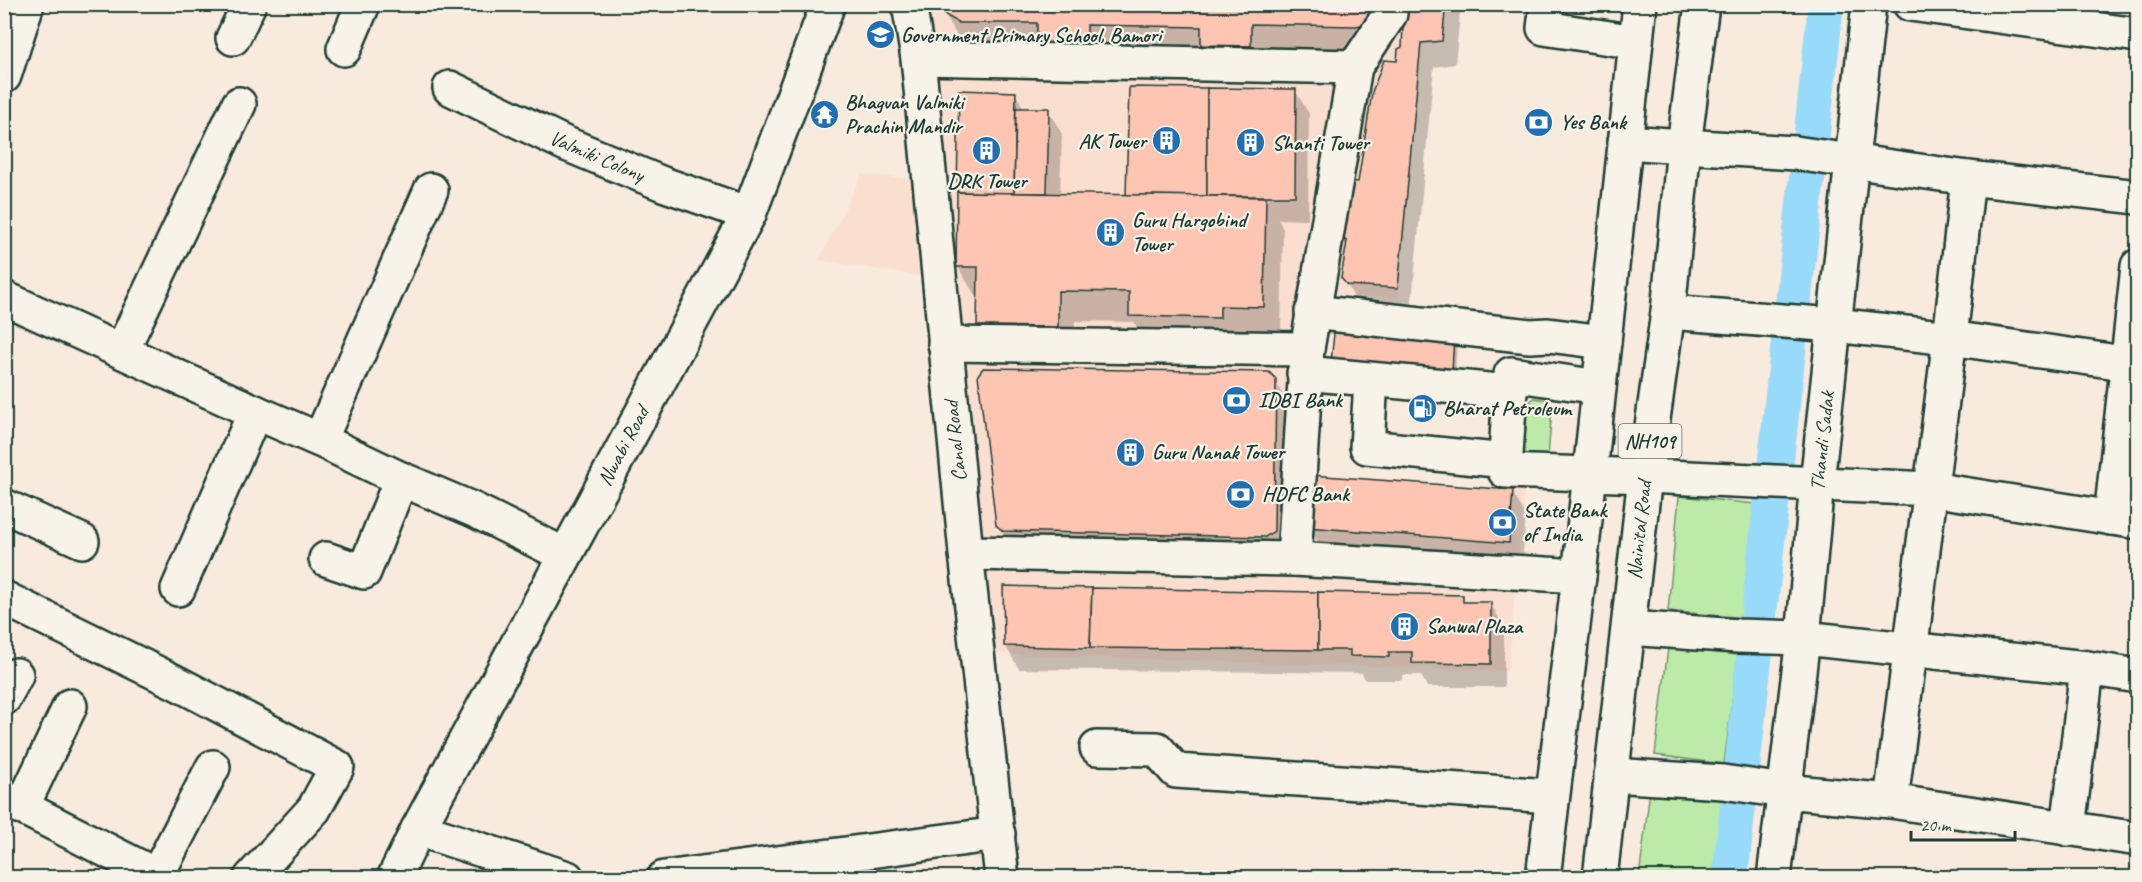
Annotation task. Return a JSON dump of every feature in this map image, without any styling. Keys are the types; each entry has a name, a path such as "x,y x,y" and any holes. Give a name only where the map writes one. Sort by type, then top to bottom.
{"main road":[{"path":"6,66 27,4"},
{"path":"233,38 249,4"},
{"path":"344,49 363,4"},
{"name":"Nwabi Road","path":"394,878 418,829 749,214 828,4"},
{"name":"Canal Road","path":"909,4 918,58 966,553 1002,878"},
{"path":"1294,559 1306,361 1313,307 1355,67 1390,14 1390,4"},
{"path":"1547,4 1544,28 1636,42"},
{"name":"NH109","path":"1543,878 1579,576 1640,4"},
{"name":"Nainital Road","path":"1600,878 1645,476 1668,312 1684,146 1702,4"},
{"name":"Thandi Sadak","path":"1774,878 1754,787 1803,638 1802,483 1805,322 1824,157 1869,4"},
{"path":"1910,4 2138,35"},
{"path":"918,58 1355,67"},
{"name":"Valmiki Colony","path":"450,88 564,143 663,184 749,214"},
{"path":"122,350 239,104"},
{"path":"1625,142 1824,157 1968,178 2138,197"},
{"path":"1891,801 1968,178"},
{"path":"320,440 431,190"},
{"path":"1599,387 1511,374 1505,471 1931,489 2124,520 2138,266"},
{"path":"6,303 122,350 401,479 474,510 565,555"},
{"path":"1313,307 1534,325 1548,335 1604,342"},
{"path":"1668,312 1805,322 1950,338 2132,364"},
{"path":"945,344 1306,361 1371,380 1510,392"},
{"path":"1371,380 1367,447 1506,461"},
{"path":"178,589 255,412"},
{"path":"326,559 364,572 401,479"},
{"path":"4,506 82,541"},
{"path":"966,553 1294,559 1579,576"},
{"path":"4,598 175,682 337,767 314,809 251,878"},
{"path":"1629,627 1738,636 1803,638 2087,668 2138,676"},
{"path":"2068,829 2087,668"},
{"path":"70,706 14,802 159,876 213,767"},
{"path":"1096,748 1157,749 1176,771 1552,796"},
{"path":"1611,775 1891,801 2138,839"},
{"path":"418,829 567,878"},
{"path":"664,878 998,834"}],"shaded area":[{"path":"924,5 1446,5 1442,41 1421,44 1398,298 1327,295 1311,474 1524,491 1508,671 988,654"},
{"path":"862,174 918,180 924,277 819,260"}],"green space":[{"path":"1534,398 1547,400 1552,408 1548,457 1521,456 1525,406"},
{"path":"1679,496 1756,504 1745,618 1668,611"},
{"path":"1668,648 1738,655 1724,764 1655,755"},
{"path":"1650,790 1728,801 1718,877 1639,878"}],"building":[{"path":"936,4 1380,4 1368,24 1355,26 1251,24 1251,46 1201,45 1201,27 1087,25 1087,47 1037,46 1037,23 959,23 942,13"},
{"path":"1404,4 1446,4 1442,41 1421,43 1398,288 1347,285 1341,278 1347,241 1340,238 1350,181 1358,182 1372,92 1384,60 1397,61 1398,49 1402,47"},
{"name":"AK Tower","path":"1129,87 1207,88 1207,196 1126,195"},
{"name":"Shanti Tower","path":"1207,88 1296,89 1295,196 1207,196"},
{"name":"DRK Tower","path":"959,90 1016,92 1014,193 957,192"},
{"path":"1016,108 1049,108 1047,193 1014,193"},
{"name":"Guru Hargobind Tower","path":"957,192 1266,197 1264,307 1220,306 1220,318 1129,316 1129,292 1058,291 1058,327 977,326 978,267 956,267"},
{"path":"1335,324 1454,335 1452,373 1331,362"},
{"name":"Guru Nanak Tower","path":"983,368 1269,372 1276,379 1274,531 1265,537 1003,531 996,525 978,375"},
{"path":"1311,475 1513,490 1509,543 1307,527"},
{"path":"1003,586 1092,588 1090,648 1004,646"},
{"path":"1092,588 1318,592 1318,650 1090,648"},
{"name":"Sanwal Plaza","path":"1318,592 1463,595 1463,602 1491,602 1491,664 1412,663 1412,652 1389,652 1389,657 1350,656 1350,650 1318,650"}],"waterway":[{"path":"1730,878 1826,4"}],"place":[{"name":"Government Primary School, Bamori","path":"880,35"},
{"name":"Bhagvan Valmiki Prachin Mandir","path":"824,114"},
{"name":"Yes Bank","path":"1539,122"},
{"name":"AK Tower","path":"1167,141"},
{"name":"Shanti Tower","path":"1251,143"},
{"name":"DRK Tower","path":"987,150"},
{"name":"Guru Hargobind Tower","path":"1111,232"},
{"name":"IDBI Bank","path":"1237,400"},
{"name":"Bharat Petroleum","path":"1422,408"},
{"name":"Guru Nanak Tower","path":"1131,452"},
{"name":"HDFC Bank","path":"1241,494"},
{"name":"State Bank of India","path":"1502,522"},
{"name":"Sanwal Plaza","path":"1405,626"}]}
